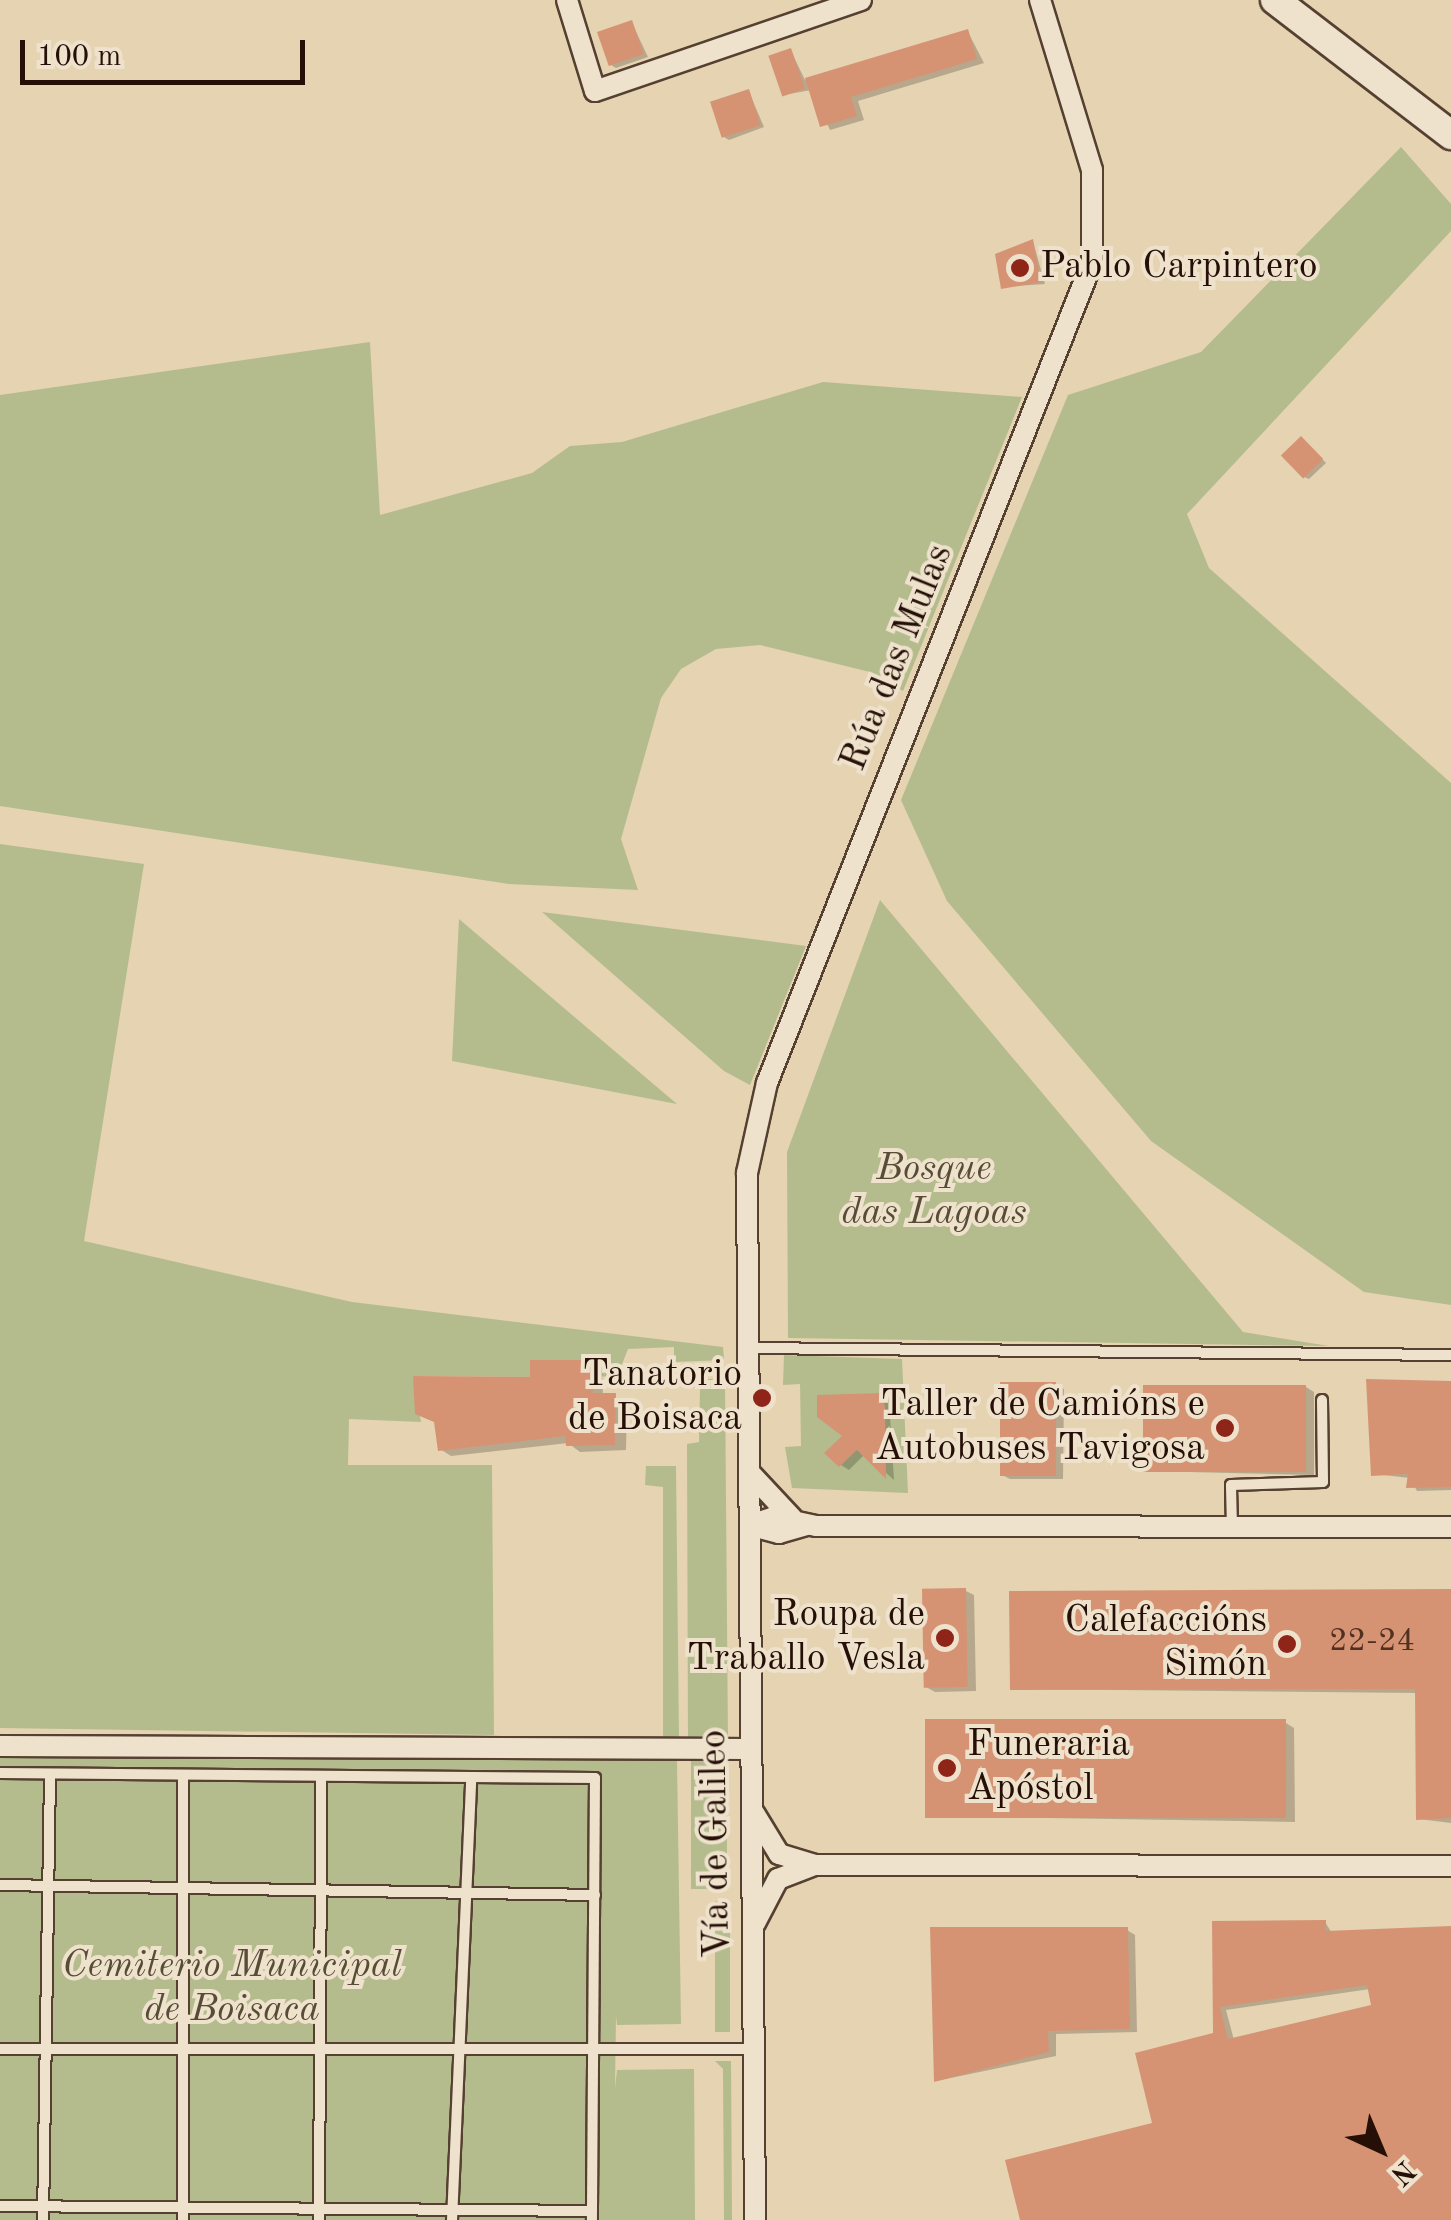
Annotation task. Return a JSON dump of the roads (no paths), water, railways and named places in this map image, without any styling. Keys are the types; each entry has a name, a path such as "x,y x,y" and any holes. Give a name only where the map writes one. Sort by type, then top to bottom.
{"main road":[{"path":"1275,0 1305,10 1451,136"}],"street":[{"path":"567,0 595,91 860,0"},
{"name":"Rúa das Mulas","path":"748,1348 748,1173 766,1083 1092,262 1092,170 1040,0"},
{"name":"Vía de Galileo","path":"748,1348 755,2220"},
{"path":"750,1473 807,1526"},
{"path":"750,1525 774,1517 807,1526 1451,1526"},
{"path":"749,1572 773,1544 807,1526"},
{"path":"0,1746 751,1749"},
{"path":"752,1810 778,1854 778,1879 753,1927"},
{"path":"753,1849 814,1865 1451,1866"},
{"path":"753,1885 814,1865"}],"lane":[{"path":"748,1348 1451,1355"},
{"path":"1232,1528 1231,1485 1323,1482 1322,1400"},
{"path":"0,1773 595,1778 592,2215 319,2214 183,2207 0,2206"},
{"path":"43,2220 50,1774"},
{"path":"183,1775 183,2220"},
{"path":"453,2215 471,1777"},
{"path":"319,2214 322,1778"},
{"path":"0,1885 595,1895"},
{"path":"0,2049 754,2049"}],"place":[{"name":"Pablo Carpintero","path":"1020,268"},
{"name":"Tanatorio de Boisaca","path":"762,1398"},
{"name":"Taller de Camións e Autobuses Tavigosa","path":"1225,1428"},
{"name":"Roupa de Traballo Vesla","path":"945,1638"},
{"name":"Calefaccións Simón","path":"1287,1644"},
{"name":"Funeraria Apóstol","path":"947,1768"}],"park label":[{"name":"Bosque das Lagoas","path":"934,1192"},
{"name":"Cemiterio Municipal de Boisaca","path":"232,1989"}]}
